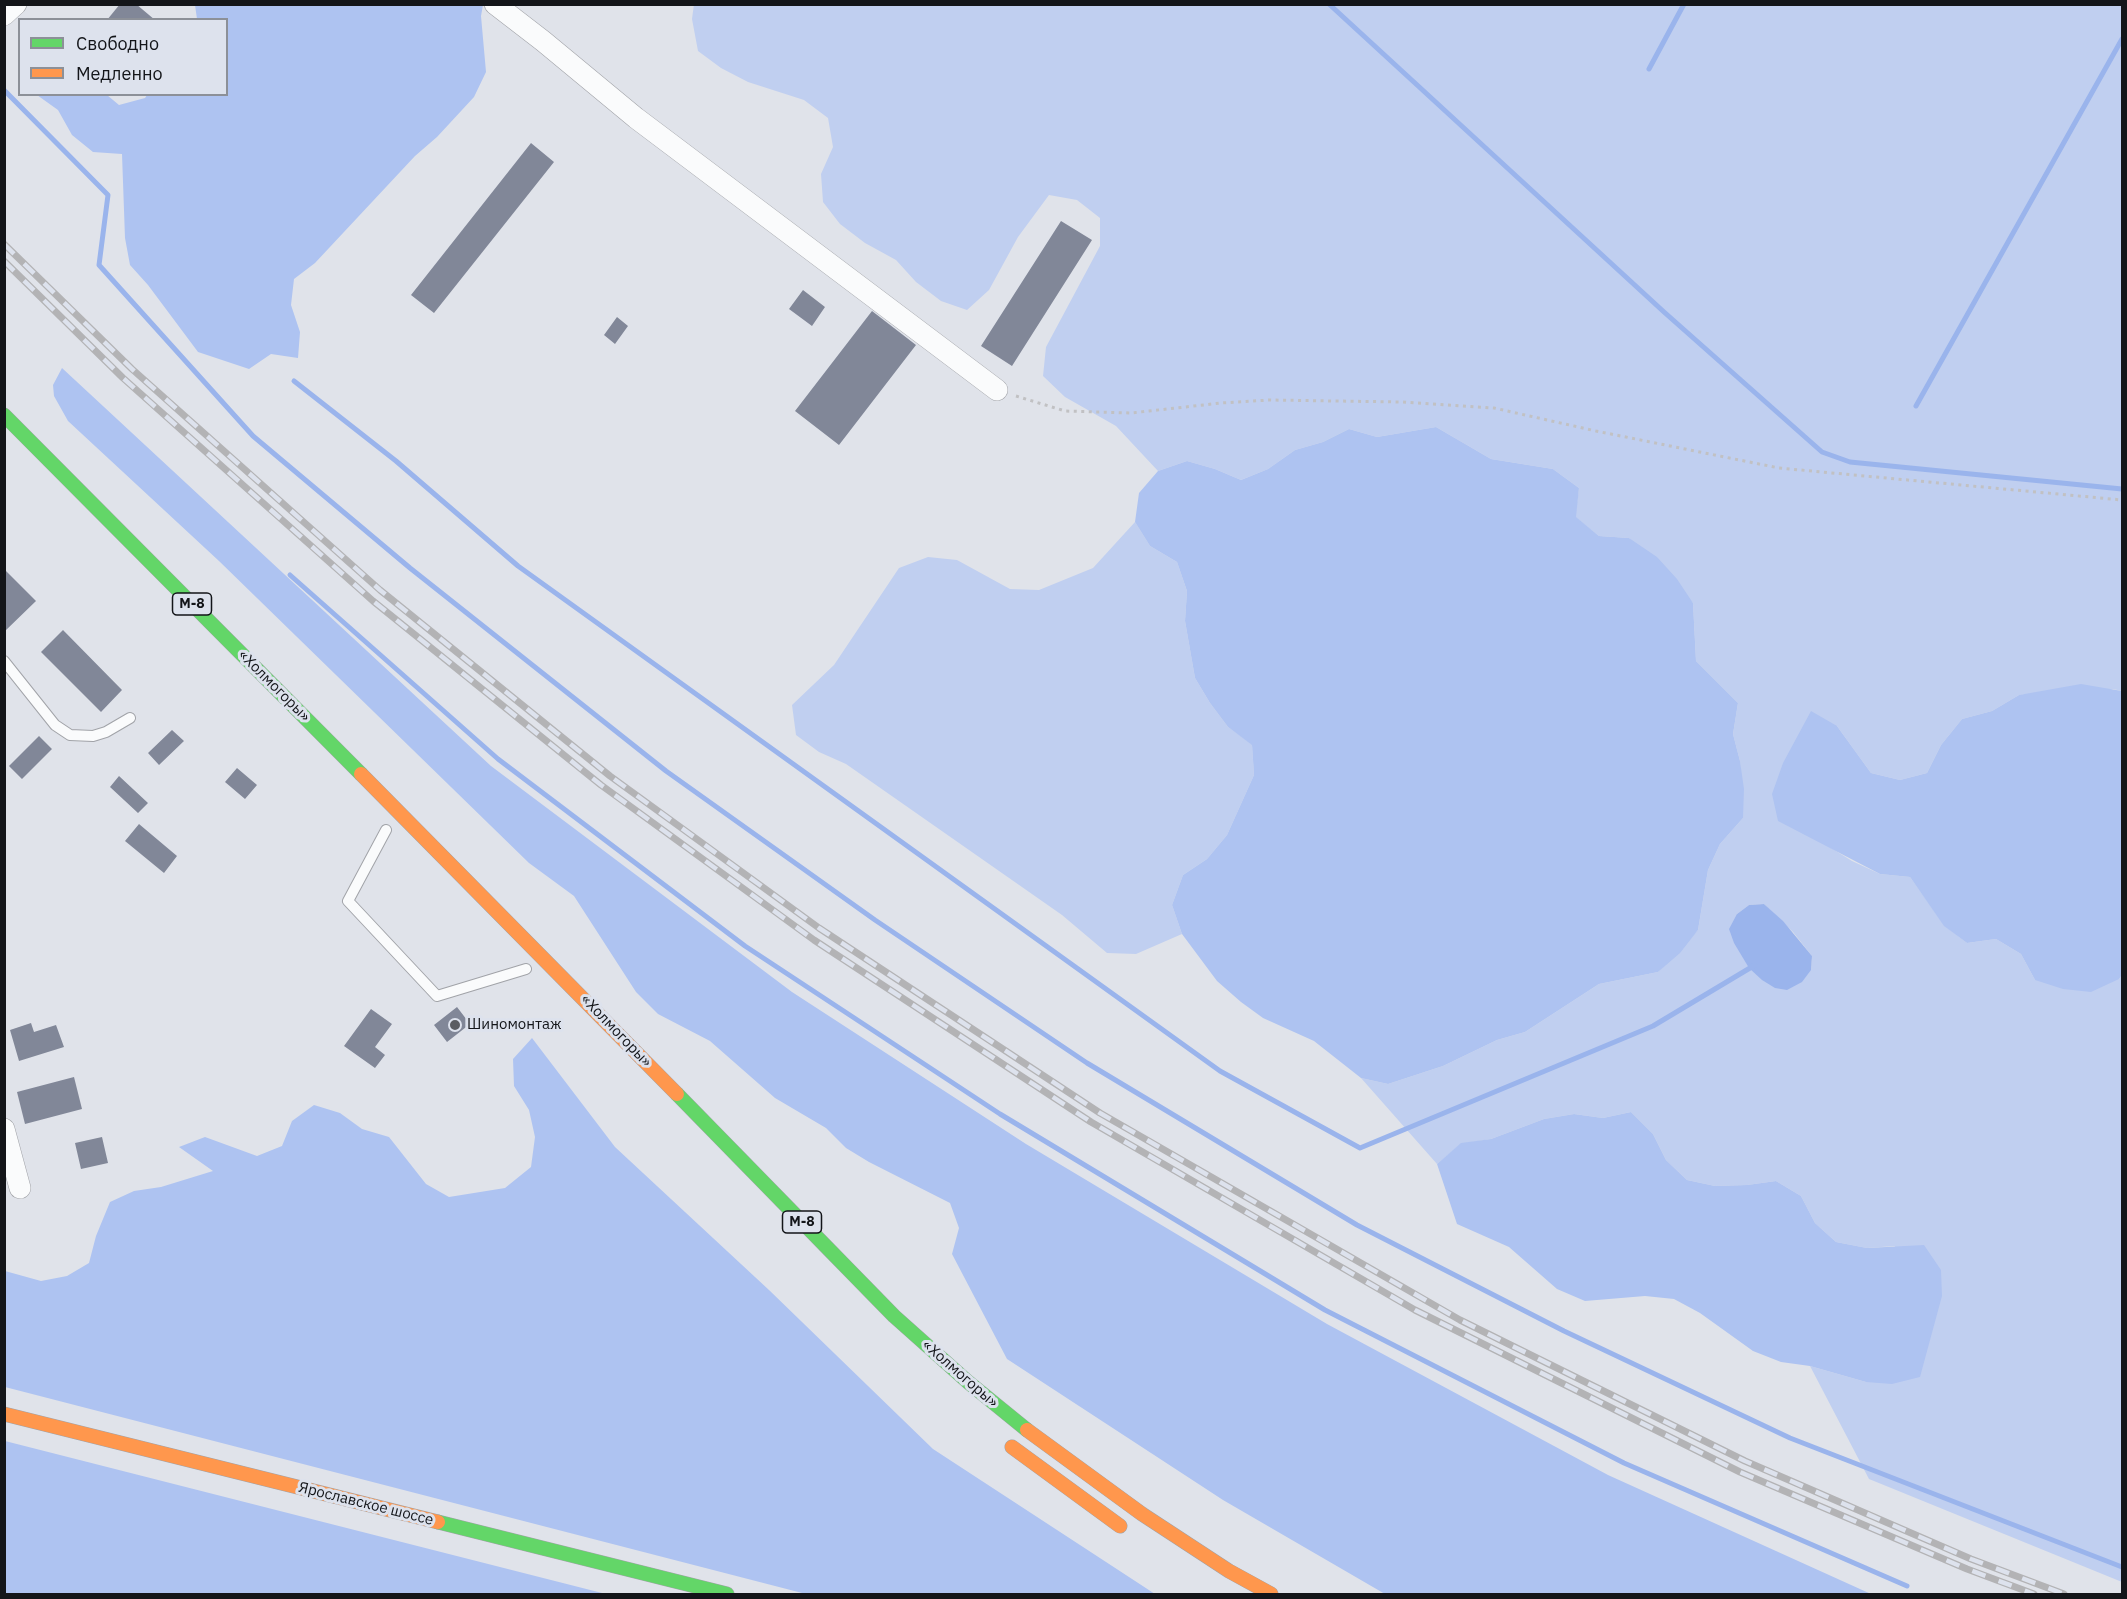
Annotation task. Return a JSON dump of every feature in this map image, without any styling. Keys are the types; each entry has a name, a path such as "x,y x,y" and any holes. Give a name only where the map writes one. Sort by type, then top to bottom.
{"main road":[{"name":"«Холмогоры»","path":"4,415 543,957 894,1316 1022,1427 1142,1514 1230,1571 1271,1594"},
{"name":"Ярославское шоссе","path":"4,1414 727,1594"},
{"path":"999,1436 1065,1487 1135,1536"}],"street":[{"path":"4,15 16,4"},
{"path":"495,4 636,118 997,390"},
{"path":"4,1129 20,1188"}],"lane":[{"path":"4,661 55,725 70,735 93,736 106,732 130,718"},
{"path":"386,830 348,901 437,996 526,969"}],"path":[{"path":"997,390 1065,411 1120,413 1270,399 1402,402 1494,408 1779,468 2122,500"}],"shaded area":[{"path":"694,4 2122,5 2122,691 2113,689 2019,695 1992,711 1962,719 1941,745 1927,773 1900,780 1871,773 1837,726 1828,846 1852,861 1880,874 1910,877 1945,926 1967,943 1996,939 2021,954 2035,980 2119,979 2122,975 2122,1582 1869,1479 1810,1366 1866,1382 1895,1246 1867,1248 1836,1242 1815,1223 1801,1196 1776,1181 1715,1186 1687,1180 1666,1160 1653,1134 1631,1112 1603,1118 1574,1114 1544,1119 1491,1139 1461,1144 1437,1164 1361,1078 1388,1084 1443,1066 1497,1040 1525,1032 1599,984 1658,972 1698,930 1708,870 1720,844 1743,818 1740,761 1733,734 1738,703 1696,661 1693,603 1629,538 1599,536 1575,517 1579,488 1553,469 1491,459 1436,427 1377,437 1349,429 1323,442 1295,450 1268,469 1241,480 1187,461 1158,471 1116,426 1065,397 1043,376 1046,347 1100,246 1100,218 1077,200 1049,195 1018,237 989,290 967,310 941,301 916,282 896,260 865,243 840,224 823,202 821,174 833,147 828,118 804,100 748,82 721,68 698,51 692,19","holes":["1764,904 1793,932 1812,956 1811,970 1737,914 1749,905"]},
{"path":"195,5 483,5 481,16 486,72 474,97 315,263 294,279 291,305 300,332 298,358 271,354 249,369 198,352 148,285 130,265 125,238 122,154 93,152 72,135 58,110 38,96 108,96 119,105 146,96 228,96 228,18 197,18"},
{"path":"62,368 491,766 792,992 1026,1144 1327,1324 1608,1475 1871,1594 1385,1594 1223,1500 1007,1359 952,1254 959,1228 950,1203 846,1148 826,1128 775,1098 710,1041 658,1014 636,992 574,896 529,863 219,561 68,421 54,396 53,385"},
{"path":"1436,427 1491,459 1553,469 1579,488 1576,517 1599,536 1629,538 1657,557 1677,579 1693,603 1696,661 1738,703 1733,734 1744,789 1743,818 1720,844 1708,870 1698,930 1680,953 1658,972 1599,984 1525,1032 1497,1040 1443,1066 1388,1084 1361,1078 1314,1041 1263,1018 1241,1002 1217,981 1182,934 1172,905 1183,875 1207,859 1227,835 1254,775 1252,745 1228,727 1195,678 1185,621 1187,591 1177,562 1150,546 1135,522 1139,493 1158,471 1187,461 1241,480 1268,469 1295,450 1323,442 1349,429 1377,437"},
{"path":"1135,522 1150,546 1177,562 1187,591 1185,621 1195,678 1228,727 1252,744 1254,775 1227,835 1207,859 1183,875 1172,905 1182,934 1136,954 1107,953 1062,915 846,764 819,752 796,735 792,705 834,665 899,568 928,557 957,560 1010,589 1039,590 1093,568"},
{"path":"2081,684 2122,691 2122,975 2119,979 2091,992 2063,989 2035,980 2021,954 1996,939 1967,943 1944,926 1910,877 1880,874 1778,821 1772,794 1783,763 1811,711 1837,726 1871,773 1900,780 1927,773 1941,745 1962,719 1992,711 2019,695"},
{"path":"1764,904 1783,921 1812,956 1811,970 1802,982 1787,990 1775,988 1749,968 1734,943 1729,929 1737,914 1749,905"},
{"path":"532,1038 615,1147 769,1290 933,1449 1155,1594 806,1594 5,1387 5,1271 41,1281 67,1276 89,1263 96,1236 110,1202 134,1191 161,1187 213,1171 179,1147 205,1137 257,1156 282,1146 292,1121 314,1105 340,1113 362,1129 389,1137 426,1184 449,1197 505,1188 531,1167 535,1137 529,1110 514,1086 513,1059"},
{"path":"1631,1112 1653,1134 1666,1160 1687,1180 1715,1186 1776,1181 1801,1196 1815,1223 1836,1242 1867,1248 1924,1245 1941,1270 1942,1296 1920,1377 1892,1384 1866,1382 1810,1366 1781,1362 1753,1351 1700,1313 1674,1299 1645,1296 1585,1301 1557,1289 1509,1247 1457,1224 1437,1164 1461,1143 1491,1139 1544,1119 1574,1114 1603,1118"},
{"path":"5,1441 606,1594 5,1594"}],"building":[{"path":"120,4 136,4 153,18 109,18"},
{"path":"531,143 554,162 434,313 411,295"},
{"path":"1061,221 1092,240 1012,366 981,346"},
{"path":"803,290 825,307 812,326 789,309"},
{"path":"872,311 916,345 839,445 795,411"},
{"path":"617,317 628,326 615,344 604,335"},
{"path":"4,569 36,601 4,632"},
{"path":"63,630 122,690 101,712 41,652"},
{"path":"172,730 184,741 159,765 148,753"},
{"path":"39,736 52,749 22,779 9,766"},
{"path":"237,768 257,785 245,799 225,782"},
{"path":"119,776 148,803 138,813 110,787"},
{"path":"139,824 177,856 164,873 125,841"},
{"path":"457,1007 470,1024 447,1042 434,1025"},
{"path":"371,1009 392,1024 375,1047 385,1055 375,1068 344,1046"},
{"path":"31,1023 34,1032 56,1025 64,1047 19,1061 10,1030"},
{"path":"74,1077 82,1109 25,1124 17,1092"},
{"path":"102,1137 108,1163 81,1169 75,1143"}],"waterway":[{"path":"1329,4 1664,312 1822,452 1850,462 2122,489"},
{"path":"1649,69 1684,4"},
{"path":"1916,406 2122,39"},
{"path":"4,90 108,195 99,265 253,436 410,568 666,771 875,920 1087,1063 1357,1225 1564,1331 1790,1438 2122,1567"},
{"path":"294,381 396,461 518,566 1220,1071 1360,1148 1653,1026 1755,965"},
{"path":"290,575 498,759 745,946 1000,1114 1325,1310 1624,1463 1907,1586"}],"railway":[{"path":"4,244 132,369 380,590 610,776 819,928 1100,1113 1460,1320 1745,1461 1971,1559 2064,1594"},
{"path":"4,261 123,378 373,601 601,785 814,940 1091,1122 1415,1310 1740,1472 1967,1569 2034,1594"}],"traffic: fast":[{"path":"4,415 361,774"},
{"path":"677,1094 894,1316 968,1382 1027,1430"},
{"path":"438,1522 727,1594"}],"traffic: slow":[{"path":"361,774 677,1094"},
{"path":"4,1414 438,1522"},
{"path":"1027,1430 1142,1514 1229,1571 1271,1594"},
{"path":"1012,1447 1120,1526"}],"place":[{"name":"Шиномонтаж","path":"455,1025"}]}
